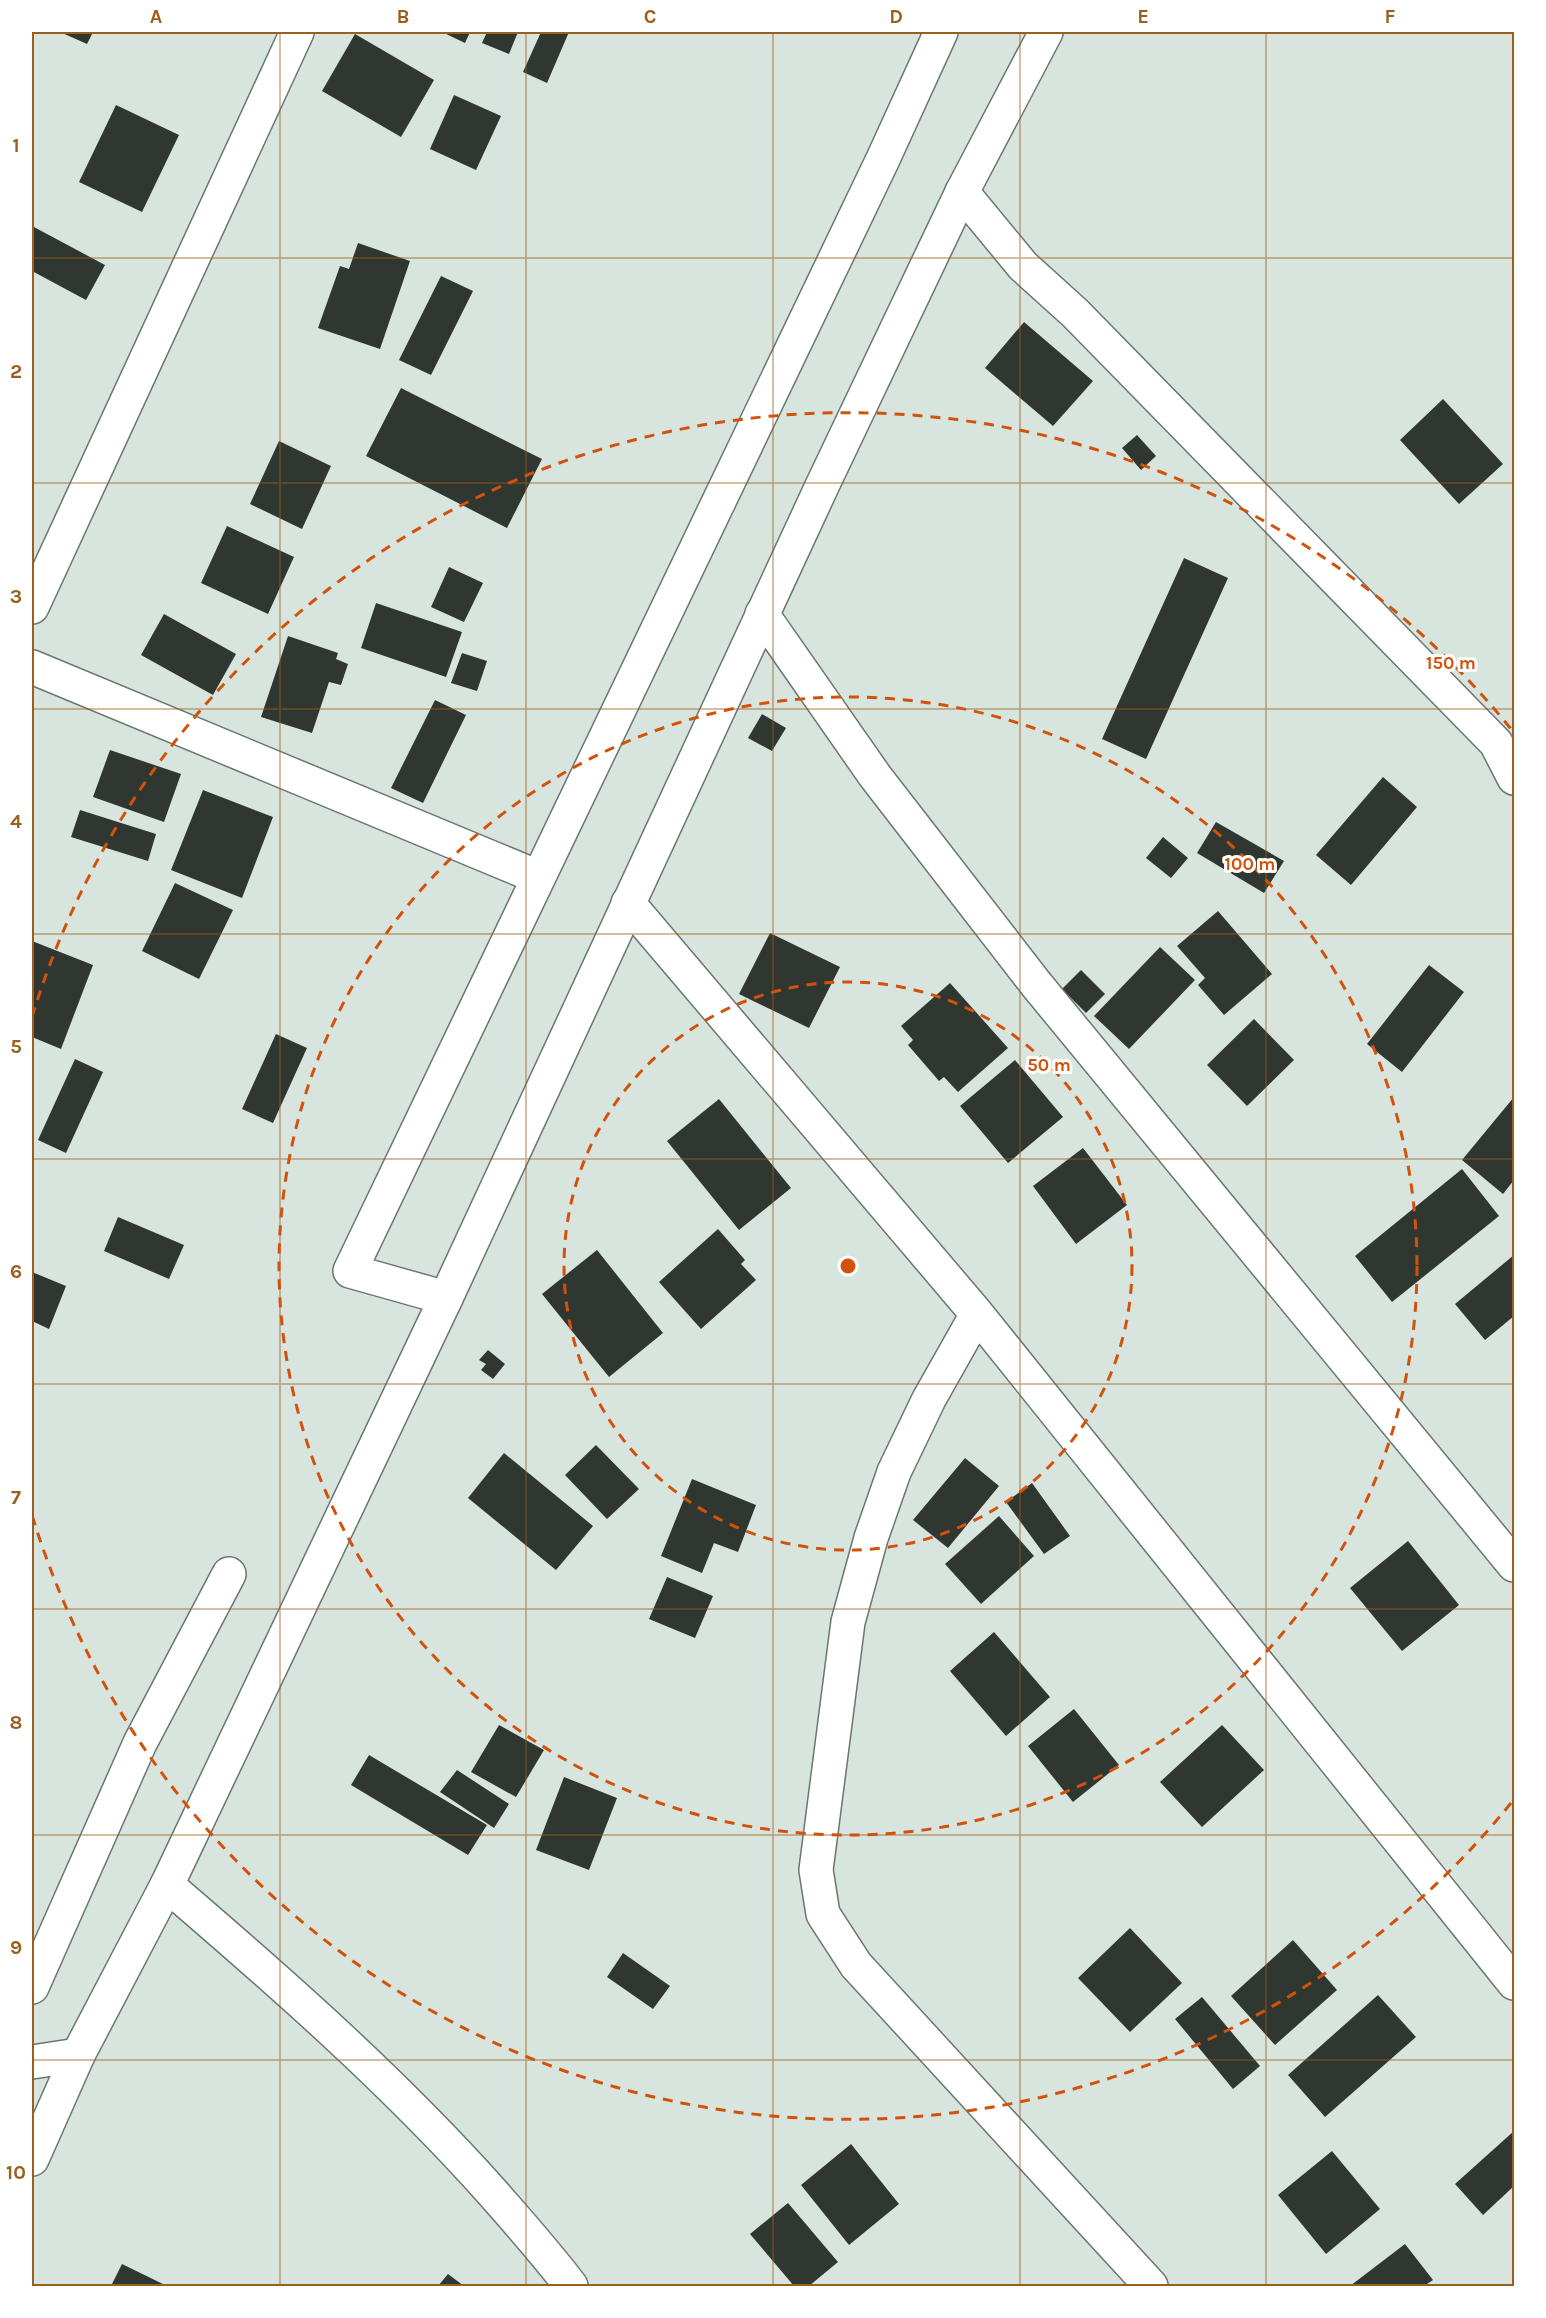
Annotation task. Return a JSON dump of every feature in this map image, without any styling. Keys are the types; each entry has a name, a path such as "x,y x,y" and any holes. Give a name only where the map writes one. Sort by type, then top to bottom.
{"street":[{"path":"32,607 297,32"},
{"path":"446,1298 350,1271 868,191 941,32"},
{"path":"32,2159 78,2055 167,1885 446,1298 762,614 962,192 1046,32"},
{"path":"962,192 1023,266 1075,313 1496,742 1515,778"},
{"path":"762,614 875,776 1036,984 1515,1565"},
{"path":"32,667 538,878"},
{"path":"628,903 977,1314 1515,1983"},
{"path":"977,1314 929,1400 894,1472 871,1538 848,1622 816,1870 823,1914 856,1965 1151,2286"},
{"path":"32,1987 140,1743 229,1574"},
{"path":"167,1885 362,2057 456,2151 547,2254 570,2286"},
{"path":"32,2062 78,2055"}],"building":[{"path":"60,32 93,32 87,44"},
{"path":"442,32 470,32 465,43"},
{"path":"487,32 518,32 509,54 482,43"},
{"path":"541,32 569,32 547,83 523,72"},
{"path":"355,34 434,80 401,137 322,91"},
{"path":"454,95 501,116 476,170 430,149"},
{"path":"116,105 179,135 142,212 79,182"},
{"path":"32,226 105,265 86,300 32,271"},
{"path":"358,243 410,261 380,349 318,328 340,266 349,269"},
{"path":"441,276 473,291 431,375 399,360"},
{"path":"1024,322 1093,381 1053,426 985,368"},
{"path":"401,388 542,459 507,528 366,456"},
{"path":"1443,399 1503,464 1459,504 1400,440"},
{"path":"1137,435 1156,456 1141,470 1122,448"},
{"path":"279,441 331,466 302,529 250,504"},
{"path":"227,526 294,557 268,614 201,583"},
{"path":"1184,558 1228,578 1146,759 1102,739"},
{"path":"449,567 483,583 464,622 431,607"},
{"path":"376,603 462,632 446,677 361,648"},
{"path":"164,614 236,654 213,695 141,655"},
{"path":"288,636 338,653 336,659 348,664 341,685 329,682 312,733 261,717"},
{"path":"462,653 487,661 477,691 451,683"},
{"path":"435,700 466,715 423,803 391,788"},
{"path":"762,714 786,728 772,751 748,738"},
{"path":"110,750 181,774 164,822 93,797"},
{"path":"1383,777 1417,807 1351,885 1316,855"},
{"path":"203,790 273,817 242,898 171,870"},
{"path":"80,810 156,834 148,861 71,837"},
{"path":"1216,822 1284,861 1264,893 1197,853"},
{"path":"1163,837 1188,858 1171,878 1146,858"},
{"path":"175,883 233,910 199,979 142,951"},
{"path":"1218,911 1272,974 1224,1015 1198,985 1205,978 1177,946"},
{"path":"770,933 840,967 809,1028 739,994"},
{"path":"32,941 93,965 61,1049 32,1037"},
{"path":"1160,947 1195,980 1129,1049 1094,1016"},
{"path":"1429,965 1464,992 1402,1072 1367,1044"},
{"path":"1081,970 1105,994 1086,1013 1062,989"},
{"path":"950,983 1008,1048 958,1092 944,1077 939,1081 908,1045 913,1040 901,1026"},
{"path":"1254,1019 1294,1060 1247,1106 1207,1065"},
{"path":"276,1034 307,1048 273,1123 242,1109"},
{"path":"75,1059 103,1072 66,1153 38,1140"},
{"path":"1015,1060 1063,1117 1008,1163 960,1106"},
{"path":"1514,1097 1514,1180 1503,1194 1462,1160"},
{"path":"719,1099 791,1188 739,1230 667,1141"},
{"path":"1083,1148 1127,1205 1076,1244 1033,1186"},
{"path":"1462,1169 1499,1216 1392,1302 1355,1256"},
{"path":"118,1217 184,1245 169,1279 104,1251"},
{"path":"718,1229 745,1260 741,1264 756,1280 701,1329 659,1282"},
{"path":"597,1250 663,1333 609,1377 542,1294"},
{"path":"1514,1255 1514,1316 1485,1340 1455,1304"},
{"path":"32,1272 66,1286 49,1329 32,1321"},
{"path":"488,1350 505,1364 493,1379 481,1370 486,1364 479,1360"},
{"path":"596,1445 639,1489 607,1519 565,1475"},
{"path":"504,1453 593,1526 556,1570 468,1498"},
{"path":"965,1458 999,1486 948,1548 913,1520"},
{"path":"692,1479 756,1505 738,1552 714,1543 702,1573 661,1556"},
{"path":"1032,1483 1070,1536 1044,1554 1006,1502"},
{"path":"999,1516 1034,1556 981,1604 945,1564"},
{"path":"1408,1541 1459,1605 1402,1651 1350,1588"},
{"path":"667,1577 713,1596 695,1638 649,1619"},
{"path":"994,1632 1050,1697 1006,1736 950,1671"},
{"path":"1074,1709 1119,1765 1073,1802 1028,1746"},
{"path":"499,1725 544,1750 516,1797 471,1772"},
{"path":"1222,1725 1264,1770 1202,1827 1160,1782"},
{"path":"369,1755 487,1825 468,1855 351,1785"},
{"path":"457,1770 509,1804 494,1828 440,1792"},
{"path":"564,1777 617,1798 589,1870 536,1850"},
{"path":"1130,1928 1182,1983 1130,2032 1078,1978"},
{"path":"1293,1940 1337,1990 1275,2045 1231,1996"},
{"path":"623,1953 670,1986 653,2009 607,1977"},
{"path":"1378,1995 1416,2037 1325,2117 1288,2075"},
{"path":"1202,1997 1260,2066 1233,2089 1175,2019"},
{"path":"1514,2131 1514,2186 1483,2215 1455,2184"},
{"path":"851,2144 899,2204 849,2245 801,2185"},
{"path":"1332,2151 1380,2209 1326,2254 1278,2195"},
{"path":"788,2203 838,2262 809,2286 794,2286 750,2234"},
{"path":"1405,2244 1433,2280 1424,2286 1350,2286"},
{"path":"122,2264 167,2286 111,2286"},
{"path":"448,2274 464,2286 438,2286"}]}
